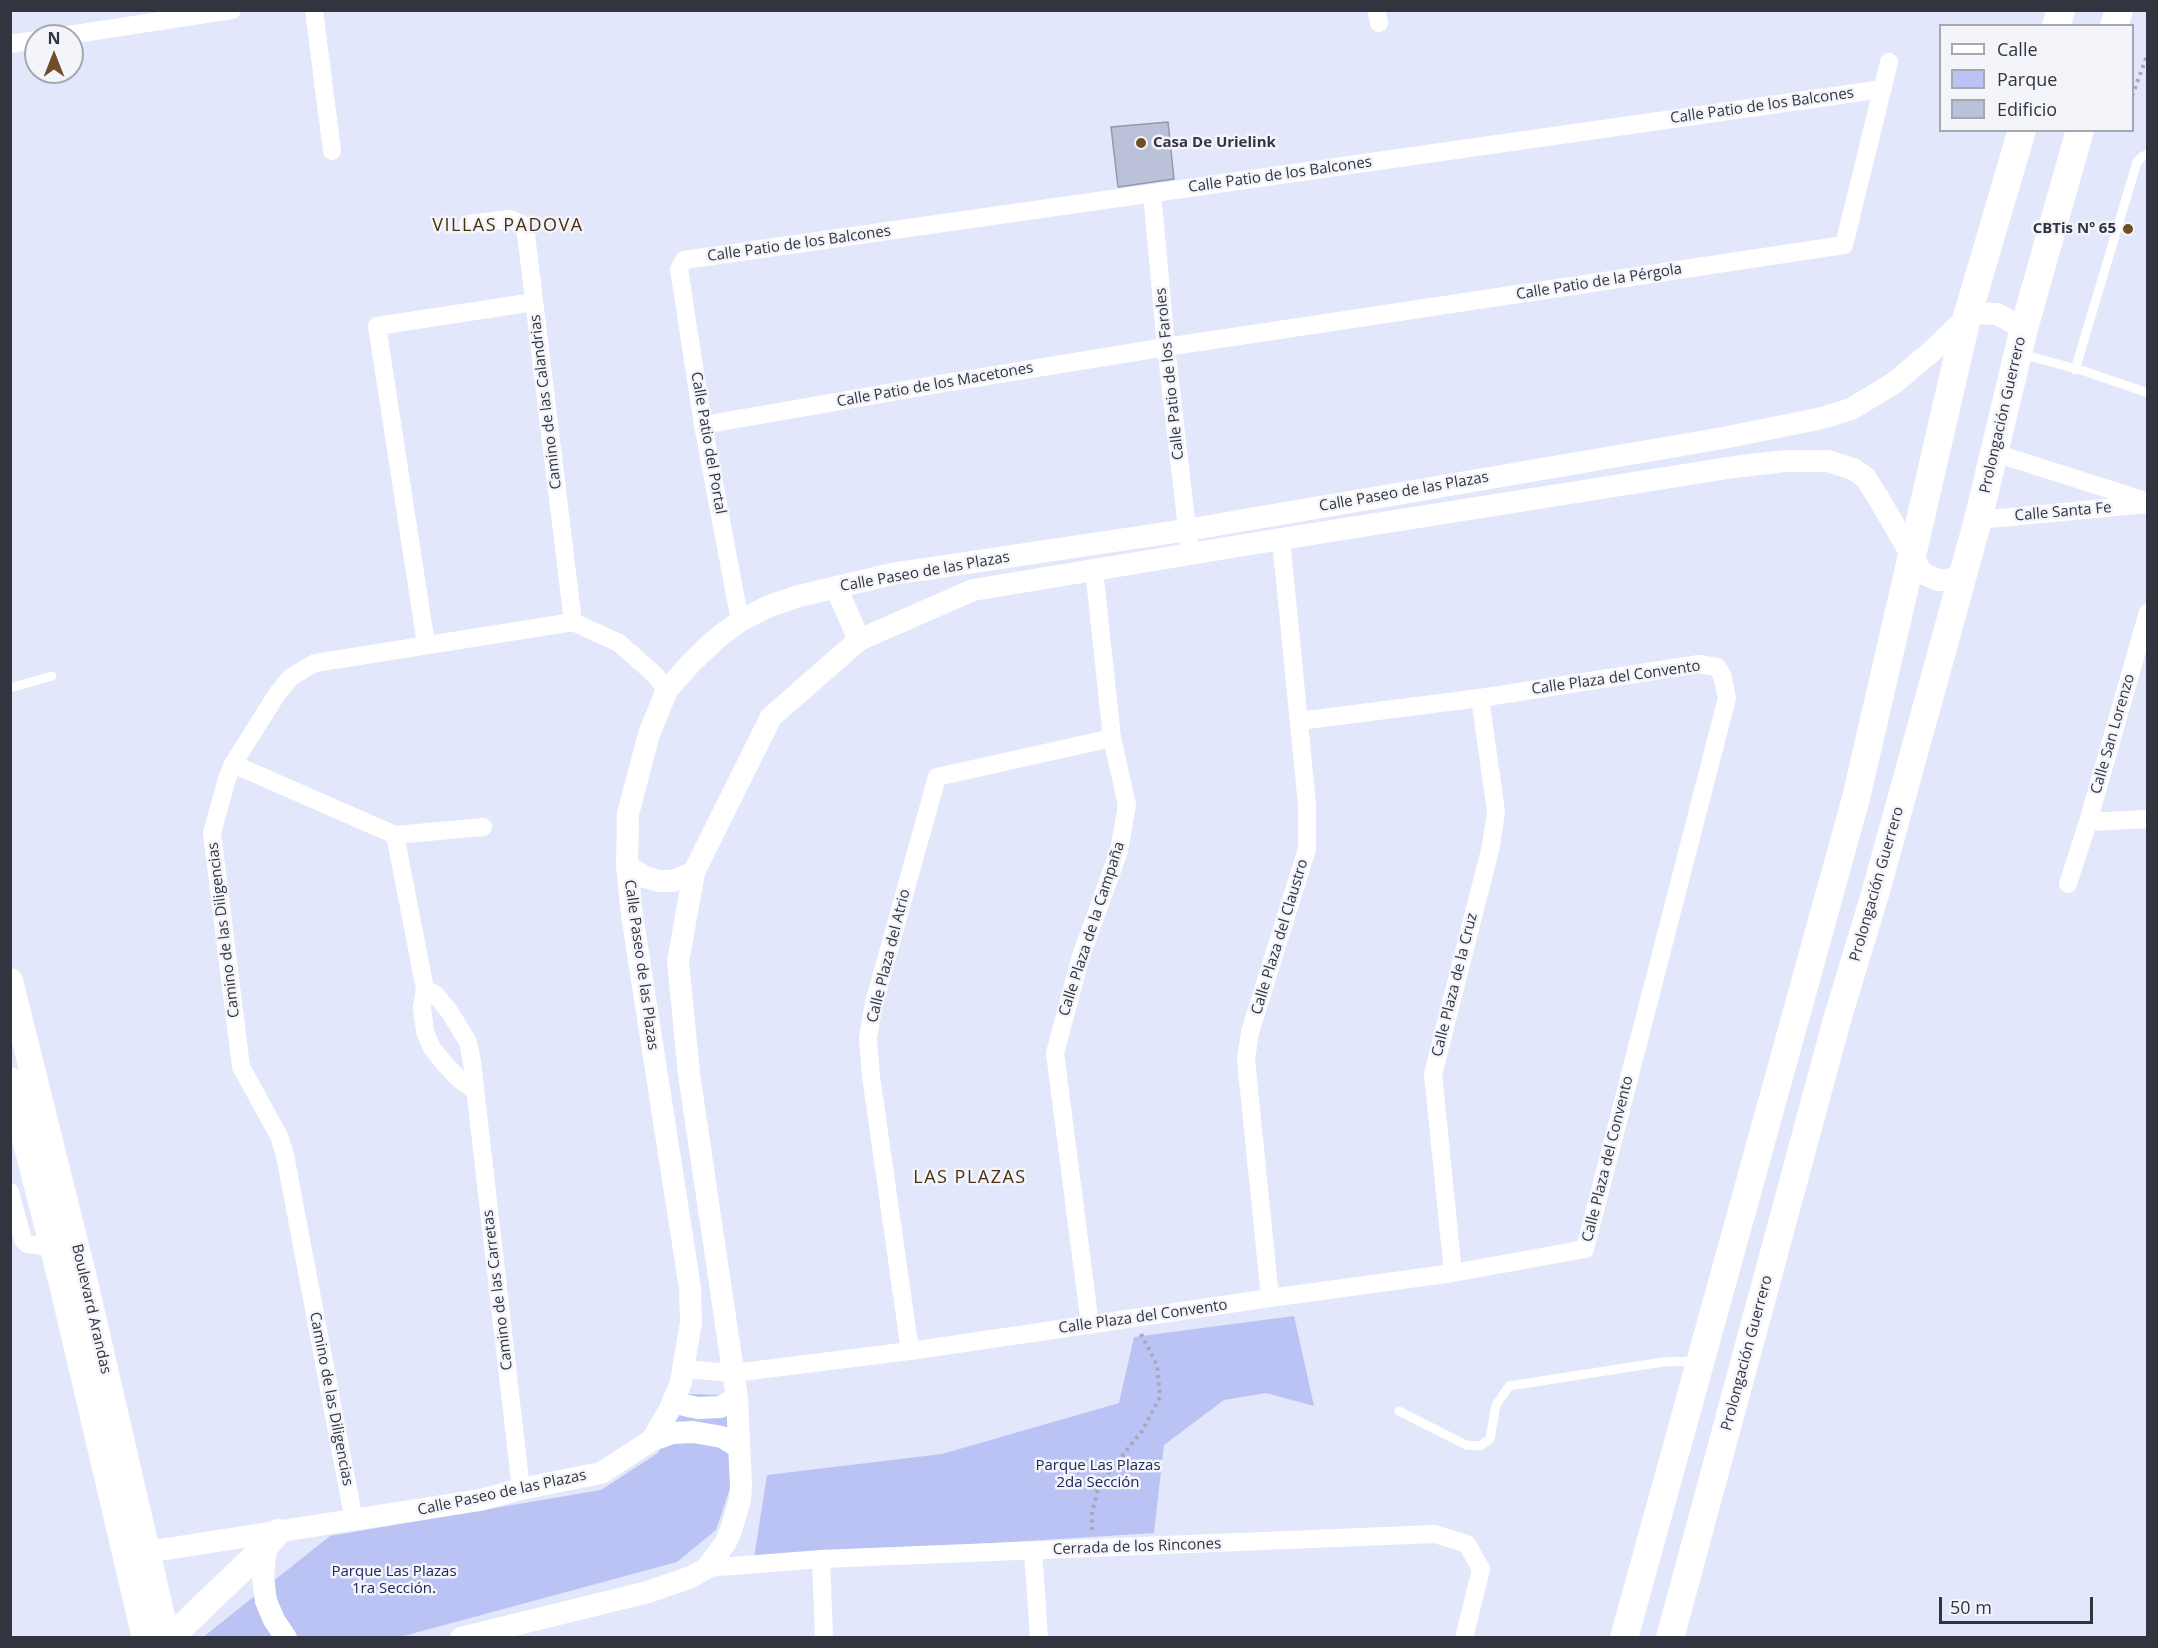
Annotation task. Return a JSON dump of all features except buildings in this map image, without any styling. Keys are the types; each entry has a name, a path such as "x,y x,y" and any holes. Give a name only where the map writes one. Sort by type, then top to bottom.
{"main road":[{"path":"1624,1638 1856,798 1967,317 2021,132"},
{"name":"Prolongación Guerrero","path":"1670,1638 1837,1020 1876,891 1978,520 2020,343 2079,132"},
{"path":"1832,880 1876,891"},
{"name":"Boulevard Arandas","path":"10,981 83,1274 169,1638"},
{"name":"Boulevard Arandas","path":"10,1080 145,1638"},
{"path":"169,1638 272,1539"}],"street":[{"path":"84,33 232,10"},
{"path":"314,10 332,152"},
{"name":"Calle Patio de la Pérgola","path":"1166,347 1845,245 1889,62"},
{"name":"Calle Patio de los Balcones","path":"680,265 684,260 1883,89"},
{"name":"Calle Patio de los Faroles","path":"1152,193 1166,347 1190,554"},
{"path":"468,224 510,219 525,226 534,302"},
{"name":"Calle Patio del Portal","path":"680,265 703,425 741,621"},
{"name":"Camino de las Calandrias","path":"426,644 377,326 534,302 573,622"},
{"path":"1967,317 1977,313 1997,314 2015,324 2020,343"},
{"name":"Calle Paseo de las Plazas","path":"147,1552 272,1539 354,1521 480,1500 521,1489 601,1473 652,1440 675,1398 684,1369 691,1322 690,1288 632,915 627,866 628,814 649,734 667,690 708,647 741,621 768,607 799,596 892,574 1187,530 1712,440 1822,418 1851,409 1894,383 1931,352 1967,317"},
{"name":"Calle Patio de los Macetones","path":"703,425 1166,347"},
{"name":"Calle Santa Fe","path":"1995,453 2148,503"},
{"name":"Calle Paseo de las Plazas","path":"461,1638 648,1592 691,1577 707,1568 726,1542 737,1514 741,1486 737,1398 689,1074 678,962 694,872 771,717 859,640 973,591 1734,467 1816,460 1837,463 1865,477 1922,573 1929,578 1947,580 1962,575"},
{"name":"Calle Santa Fe","path":"1978,520 2148,503"},
{"name":"Calle Plaza del Claustro","path":"1270,1298 1246,1060 1250,1032 1307,849 1307,805 1281,539"},
{"name":"Calle Plaza de la Campaña","path":"1090,1325 1055,1053 1081,956 1119,851 1127,805 1112,738 1094,570"},
{"path":"836,587 859,640"},
{"name":"Calle San Lorenzo","path":"2068,884 2148,612"},
{"path":"573,622 619,643 654,674 667,690"},
{"name":"Camino de las Diligencias","path":"354,1521 285,1155 279,1136 241,1067 212,833 234,764 277,694 291,677 302,669 324,661 573,622"},
{"name":"Calle Plaza del Convento","path":"684,1369 734,1373 910,1351 1270,1298 1453,1274 1585,1249 1727,698 1722,675 1717,667 1699,664 1480,698 1299,721"},
{"name":"Calle Plaza de la Cruz","path":"1453,1274 1433,1074 1491,846 1496,812 1480,698"},
{"name":"Calle Plaza del Atrio","path":"910,1351 871,1076 868,1038 874,1003 937,777 1112,738"},
{"path":"234,764 394,836 483,827"},
{"path":"2088,822 2148,819"},
{"path":"394,836 425,988 422,1019 425,1032 432,1048 458,1078 475,1091"},
{"path":"627,866 645,878 659,881 673,880 694,872"},
{"name":"Camino de las Carretas","path":"425,988 436,995 449,1011 468,1042 521,1489"},
{"path":"10,1192 23,1240 27,1244 52,1247"},
{"path":"675,1398 684,1405 698,1408 720,1407 737,1398"},
{"path":"652,1440 672,1433 693,1432 722,1437 738,1447"},
{"name":"Cerrada de los Rincones","path":"707,1568 820,1559 1435,1534 1467,1544 1480,1569 1464,1638"},
{"path":"272,1539 263,1577 266,1601 274,1620 286,1638"},
{"path":"1033,1551 1039,1638"},
{"path":"820,1559 824,1638"}],"lane":[{"path":"2075,370 2137,162 2143,156 2148,155"},
{"path":"2020,343 2075,370 2148,393"},
{"path":"10,688 52,676"},
{"path":"1399,1412 1466,1445 1480,1446 1490,1439 1496,1405 1509,1386 1663,1362 1700,1361"}],"path":[{"path":"2134,93 2148,53"},
{"path":"1092,1549 1092,1512 1099,1485 1142,1431 1160,1397 1157,1365 1131,1318"}],"green space":[{"name":"Parque Las Plazas 2da Sección","path":"1294,1316 1314,1406 1266,1393 1224,1400 1164,1445 1154,1533 754,1558 767,1475 942,1454 1119,1403 1134,1337"},
{"name":"Parque Las Plazas 1ra Sección.","path":"686,1394 728,1395 732,1483 716,1530 677,1562 400,1637 202,1638 330,1536 601,1490 658,1453"}],"place":[{"name":"Casa De Urielink","path":"1141,143"},
{"name":"CBTis Nº 65","path":"2128,229"}],"district":[{"name":"VILLAS PADOVA","path":"508,226"},
{"name":"LAS PLAZAS","path":"970,1178"}]}
